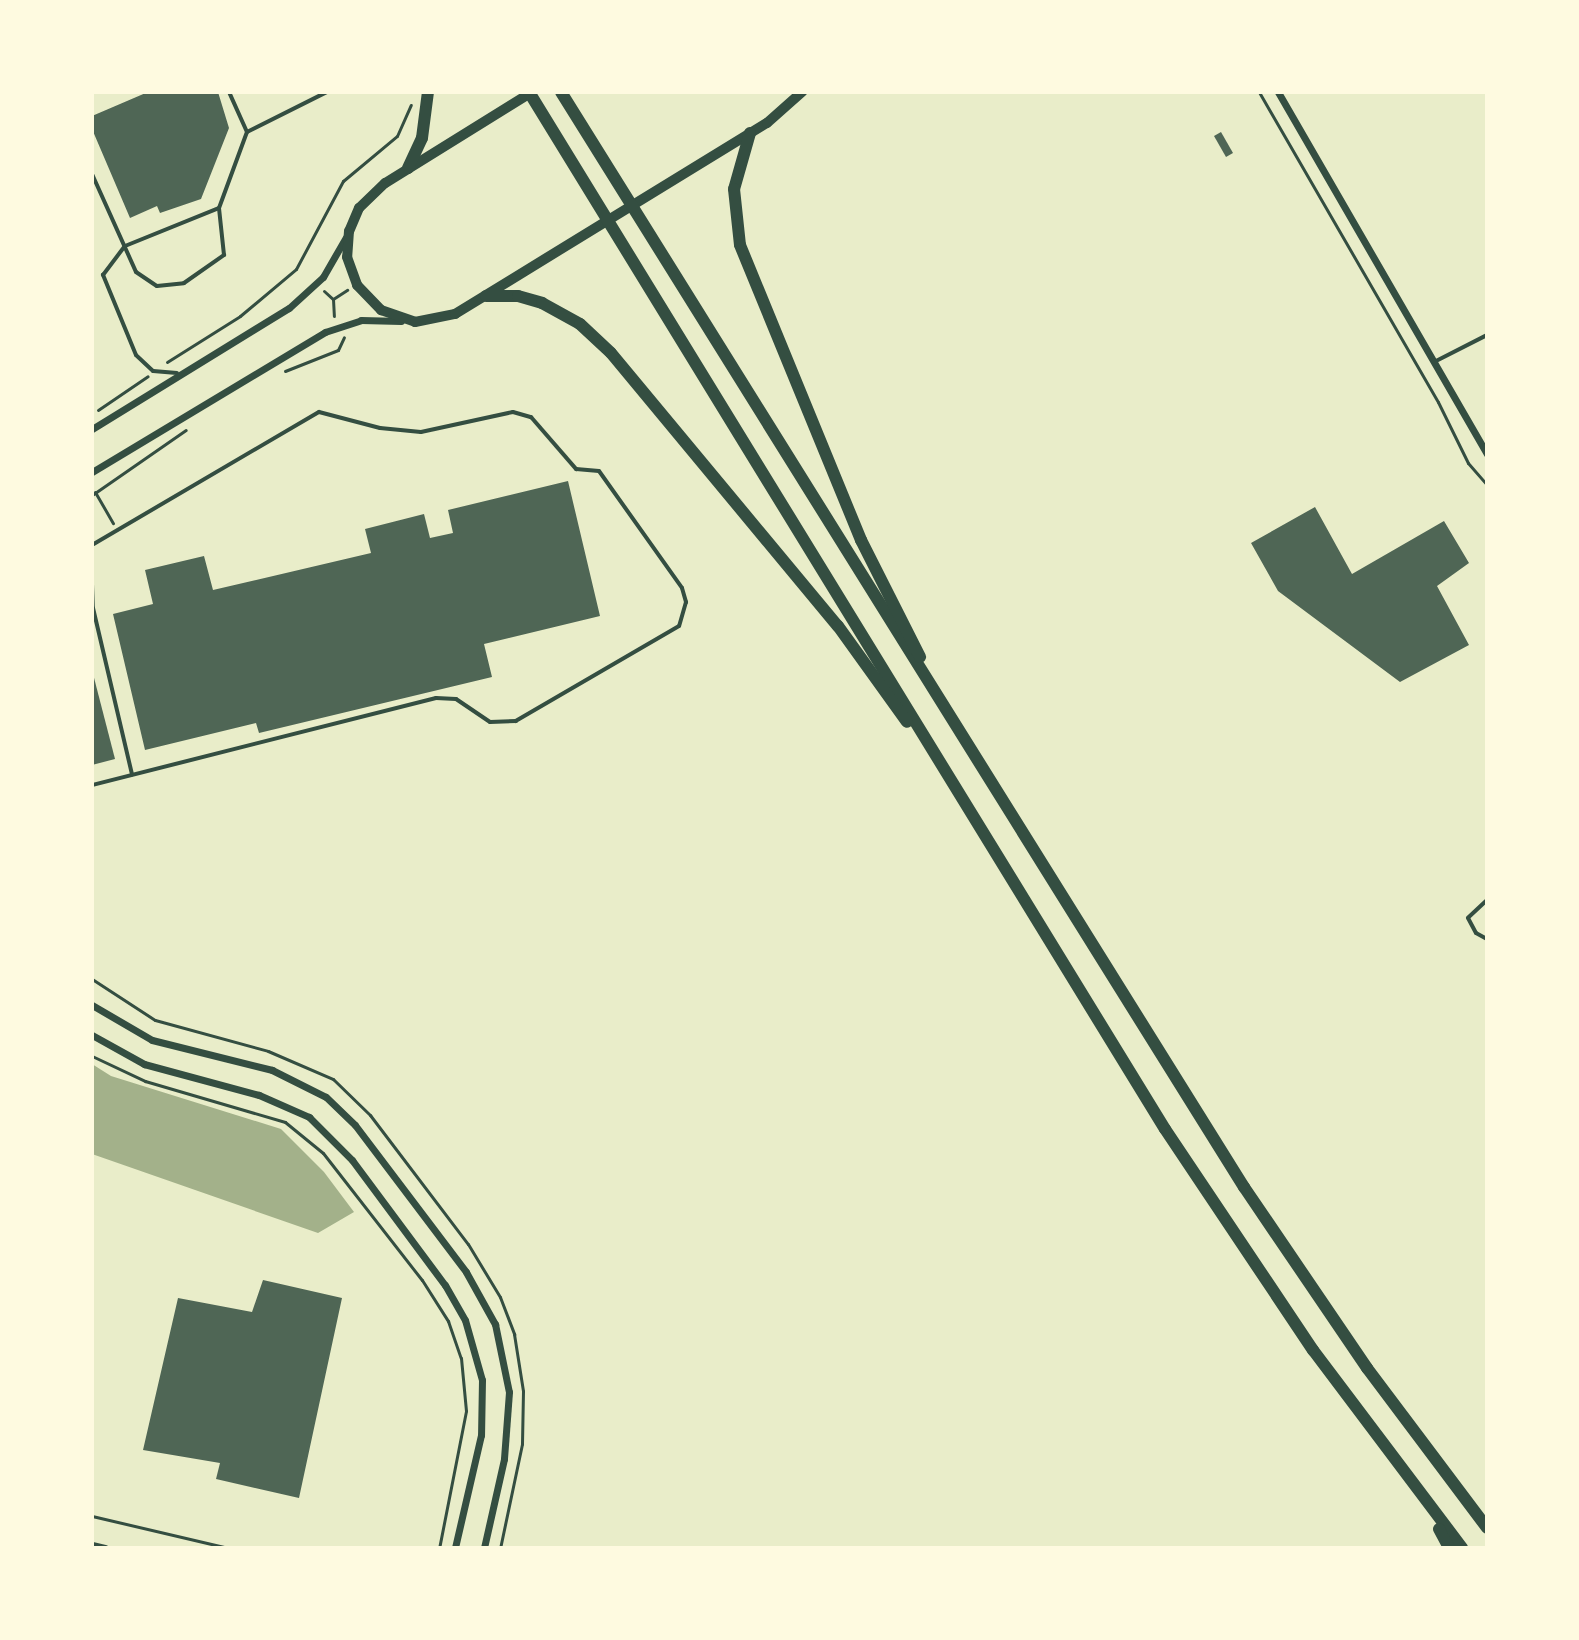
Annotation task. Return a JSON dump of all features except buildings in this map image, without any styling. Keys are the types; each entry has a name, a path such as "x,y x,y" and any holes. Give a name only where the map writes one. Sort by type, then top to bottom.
{"highway":[{"path":"530,92 976,822 1210,1198 1427,1505 1462,1548"},
{"path":"408,168 422,138 422,93"},
{"path":"563,95 1269,1224 1486,1526"},
{"path":"750,133 734,189 736,226 749,270 861,540 973,755"},
{"path":"486,296 518,296 542,303 580,324 611,353 847,636 976,822"},
{"path":"1427,1505 1449,1548"}],"main road":[{"path":"530,92 408,168 365,199 349,231 347,257 357,285 381,310 407,321 446,318 750,133 802,92"}],"street":[{"path":"1278,92 1487,454"},
{"path":"92,429 299,300 334,262 349,231"},
{"path":"92,472 339,326 361,320 407,321"},
{"path":"92,1005 152,1040 272,1070 326,1097 355,1125 466,1272 495,1324 509,1392 504,1459 484,1548"},
{"path":"92,1035 144,1064 259,1095 309,1117 352,1160 445,1285 465,1320 482,1380 479,1449 455,1548"},
{"path":"92,1545 105,1548"}],"lane":[{"path":"229,92 247,132"},
{"path":"92,174 144,281 157,286 184,283 224,255 219,208 247,132 327,92"},
{"path":"189,369 164,375 153,371 129,343 103,275 125,246 219,208"},
{"path":"1434,362 1487,335"},
{"path":"92,545 319,412 380,428 421,432 513,412 531,417 576,469 599,471 682,588 686,602 679,626 516,721 490,722 456,699 436,698 92,785"},
{"path":"92,584 96,620 132,774"},
{"path":"1487,900 1468,918 1476,933 1487,939"}],"path":[{"path":"1259,92 1438,402 1460,449 1487,485"},
{"path":"200,343 296,269 343,181 397,136 422,93"},
{"path":"333,299 357,285"},
{"path":"283,372 342,347 339,326"},
{"path":"117,529 94,493 195,425"},
{"path":"1460,449 1466,445"},
{"path":"92,1056 145,1081 285,1122 323,1153 422,1280 448,1321 461,1358 466,1411 439,1548"},
{"path":"92,1516 228,1548"}],"shaded area":[{"path":"92,1064 111,1076 281,1129 324,1172 354,1212 318,1233 92,1154"}]}
